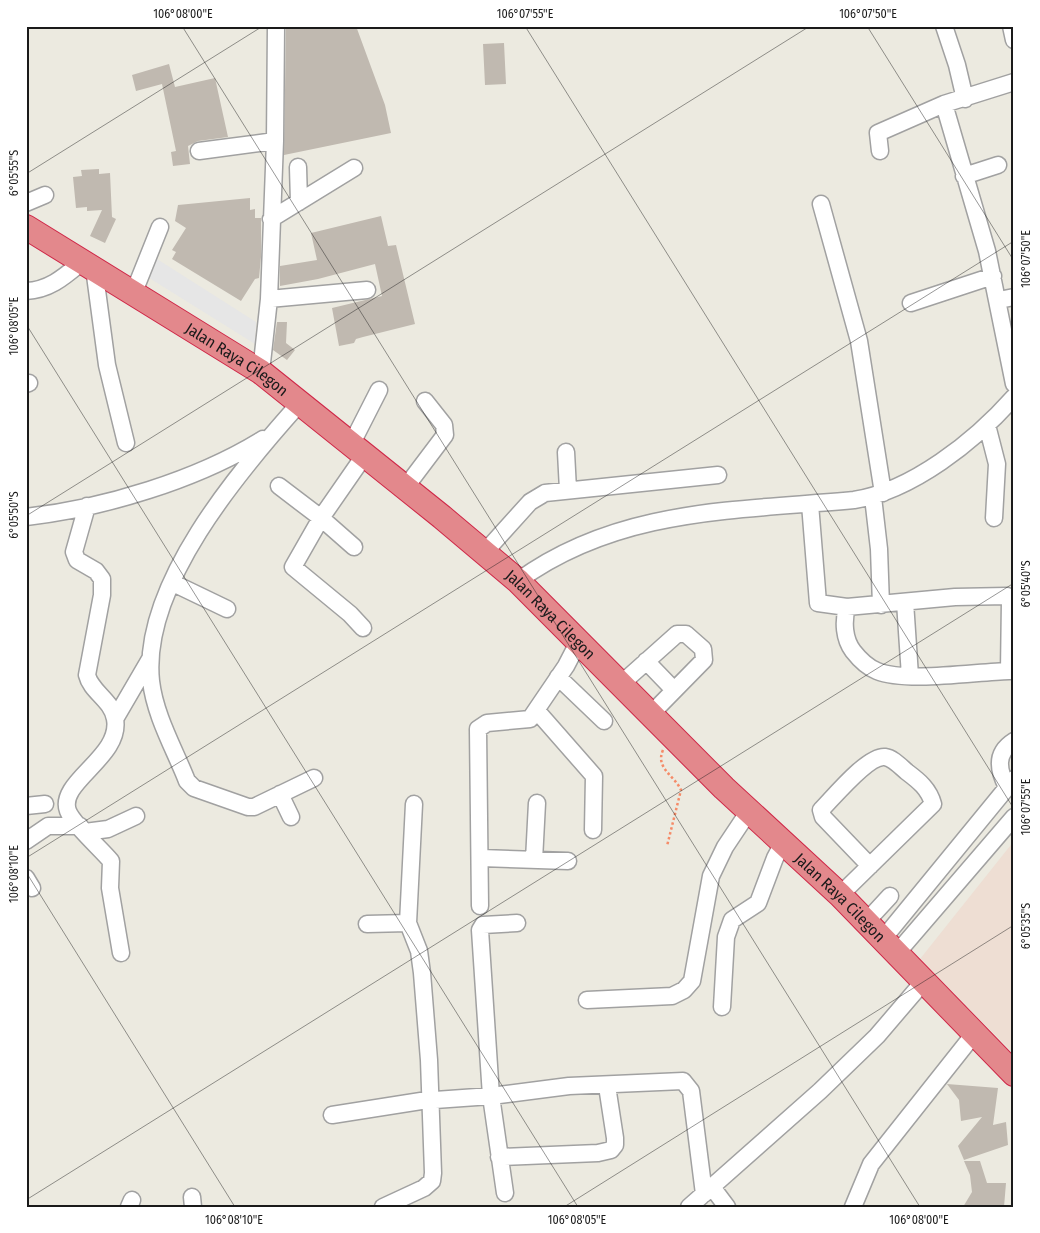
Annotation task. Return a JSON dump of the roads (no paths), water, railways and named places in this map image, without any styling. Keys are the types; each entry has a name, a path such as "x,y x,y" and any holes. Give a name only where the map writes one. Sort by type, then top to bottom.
{"highway":[{"name":"Jalan Raya Cilegon","path":"26,227 261,372 518,581 749,811 840,895 1014,1074"}],"street":[{"path":"261,372 270,299 271,219 275,141 276,26"},
{"path":"944,26 958,65 965,99"},
{"path":"1011,26 1014,40"},
{"path":"880,151 878,133 944,104 965,99 1014,82"},
{"path":"944,104 993,276 1006,298 1014,384"},
{"path":"199,151 275,141"},
{"path":"964,176 998,165"},
{"path":"298,168 299,202"},
{"path":"271,219 354,168"},
{"path":"26,203 45,194"},
{"path":"821,204 859,341 878,495 881,606"},
{"path":"134,292 160,227"},
{"path":"26,291 41,290 88,264 107,365 126,444"},
{"path":"911,302 993,276"},
{"path":"270,299 367,290"},
{"path":"363,628 350,614 293,567 358,450 379,390"},
{"path":"518,581 540,565 565,552 592,539 618,530 701,514 810,504 878,495 893,490 929,468 987,424 1014,397"},
{"path":"406,488 445,435 444,425 425,401"},
{"path":"300,404 234,480 190,544 155,624 150,659 155,702 187,781 194,788 248,807 254,807 314,778"},
{"path":"987,424 997,464 994,518"},
{"path":"26,518 87,506 170,484 207,470 278,430"},
{"path":"566,452 568,490"},
{"path":"484,552 536,496 545,493 718,476"},
{"path":"279,486 321,518 354,547"},
{"path":"810,504 817,600 824,606 881,606 955,597 1008,597 1010,600 1011,671 910,676 878,672 858,658 846,639 844,624 847,607"},
{"path":"87,506 74,552 77,560 96,571 102,579 102,595 87,675 89,683 110,706 115,719 114,733 105,752 93,768 72,786 68,796 68,810 80,827 111,861 110,888 121,953"},
{"path":"173,583 227,609"},
{"path":"905,602 910,676"},
{"path":"621,684 677,634 686,634 703,649 704,660 651,714"},
{"path":"480,906 481,858 478,729 486,722 526,721 537,711 579,641"},
{"path":"115,719 150,659"},
{"path":"646,661 674,690"},
{"path":"558,677 604,721"},
{"path":"537,711 594,776 593,830"},
{"path":"890,946 1010,783 998,764 1000,755 1006,746 1014,741"},
{"path":"840,895 870,866 933,804 930,794 921,784 897,762 885,757 871,761 821,810 823,817 870,866"},
{"path":"280,794 291,817"},
{"path":"534,860 537,803"},
{"path":"26,806 45,804"},
{"path":"383,1207 424,1188 432,1181 431,1101 421,965 419,951 408,923 414,804"},
{"path":"587,1000 672,996 684,990 692,981 711,876 725,847 749,811"},
{"path":"26,840 48,826 108,829 136,816"},
{"path":"890,946 1014,817"},
{"path":"26,827 50,822 80,827"},
{"path":"722,1008 726,937 732,920 758,903 783,843"},
{"path":"481,858 568,861"},
{"path":"866,922 890,896"},
{"path":"367,924 408,923"},
{"path":"505,1193 491,1096 480,930 483,925 489,923 517,923"},
{"path":"689,1207 827,1084 877,1036 924,981"},
{"path":"853,1207 871,1164 974,1034"},
{"path":"332,1115 431,1101 570,1086 607,1086 683,1081 688,1085 690,1091 708,1190 727,1207"},
{"path":"499,1157 598,1153 611,1150 615,1145 607,1086"}]}
